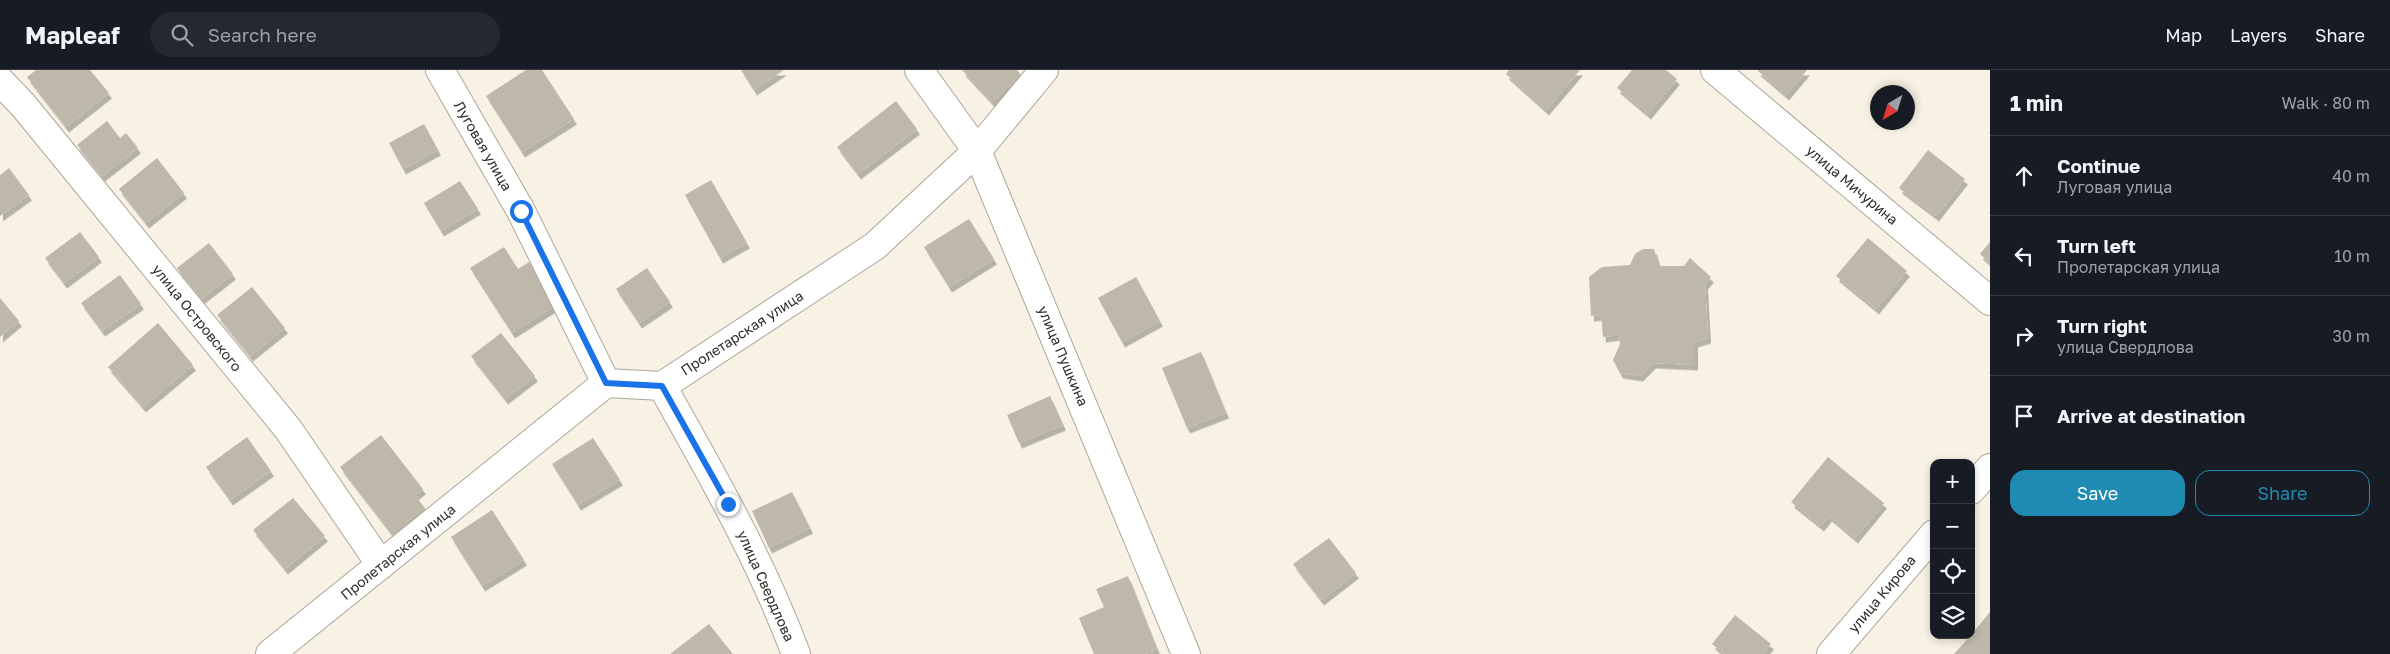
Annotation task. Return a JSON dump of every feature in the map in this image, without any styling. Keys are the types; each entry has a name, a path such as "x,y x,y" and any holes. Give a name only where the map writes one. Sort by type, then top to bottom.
{"street":[{"name":"Луговая улица","path":"440,70 521,211 606,383"},
{"name":"улица Пушкина","path":"919,70 977,151 1186,654"},
{"name":"Пролетарская улица","path":"662,386 875,246 977,151 1044,70"},
{"name":"улица Мичурина","path":"1715,70 1990,301"},
{"name":"улица Островского","path":"0,81 23,105 288,430 381,565"},
{"path":"606,383 662,386"},
{"name":"Пролетарская улица","path":"270,654 606,383"},
{"name":"улица Свердлова","path":"662,386 728,504 781,615 796,654"},
{"path":"1975,485 1990,468"},
{"name":"улица Кирова","path":"1831,654 1930,539"}],"building":[{"path":"36,70 90,70 109,93 66,127 27,77"},
{"path":"526,70 542,70 574,119 522,152 486,96"},
{"path":"741,70 784,70 754,90"},
{"path":"962,70 1017,70 1021,75 992,102"},
{"path":"1509,70 1580,70 1546,110 1506,74"},
{"path":"1632,70 1666,70 1677,79 1648,114 1617,88"},
{"path":"1757,70 1807,70 1786,95"},
{"path":"896,101 917,129 858,174 837,147"},
{"path":"107,121 120,138 126,133 138,148 102,176 77,145"},
{"path":"424,124 438,150 403,169 389,143"},
{"path":"1928,150 1965,179 1936,216 1899,188"},
{"path":"157,158 184,193 146,223 119,189"},
{"path":"9,168 29,195 0,216 0,175"},
{"path":"711,180 747,243 720,258 685,195"},
{"path":"460,181 478,209 441,231 424,203"},
{"path":"969,219 994,259 949,287 924,247"},
{"path":"80,232 99,257 64,283 45,258"},
{"path":"1868,238 1907,271 1876,309 1836,276"},
{"path":"1990,242 1990,263 1980,254"},
{"path":"209,243 233,274 201,299 177,268"},
{"path":"504,247 518,269 529,262 556,305 512,333 470,268"},
{"path":"1643,249 1654,249 1659,266 1684,266 1690,258 1711,277 1705,284 1708,338 1695,342 1695,365 1653,363 1640,376 1620,373 1613,360 1620,344 1619,335 1603,337 1601,315 1591,316 1589,277 1602,267 1630,265 1635,254"},
{"path":"647,268 670,302 639,323 616,289"},
{"path":"120,275 141,304 102,331 81,303"},
{"path":"1136,277 1160,321 1122,342 1098,298"},
{"path":"252,287 285,328 250,356 217,315"},
{"path":"0,298 19,321 0,337"},
{"path":"158,323 193,365 143,407 108,367"},
{"path":"501,333 535,376 505,399 471,356"},
{"path":"1201,352 1226,413 1187,428 1162,368"},
{"path":"1050,396 1063,425 1019,443 1007,415"},
{"path":"381,435 423,489 415,495 428,512 395,538 340,467"},
{"path":"247,437 271,471 230,500 206,467"},
{"path":"593,438 620,480 578,505 552,464"},
{"path":"1828,457 1884,503 1855,538 1829,516 1821,526 1791,502"},
{"path":"792,492 810,528 769,548 752,511"},
{"path":"293,498 325,536 285,569 253,530"},
{"path":"492,510 524,560 482,586 451,537"},
{"path":"1329,538 1356,573 1321,600 1293,564"},
{"path":"1128,576 1157,649 1145,654 1094,654 1079,618 1104,607 1096,589"},
{"path":"1990,612 1990,654 1954,654 1967,639 1975,639 1975,630"},
{"path":"1735,615 1771,644 1763,654 1725,654 1712,644"},
{"path":"709,624 733,654 670,654"}],"route":[{"path":"521,211 606,383 662,386 728,504"}]}
